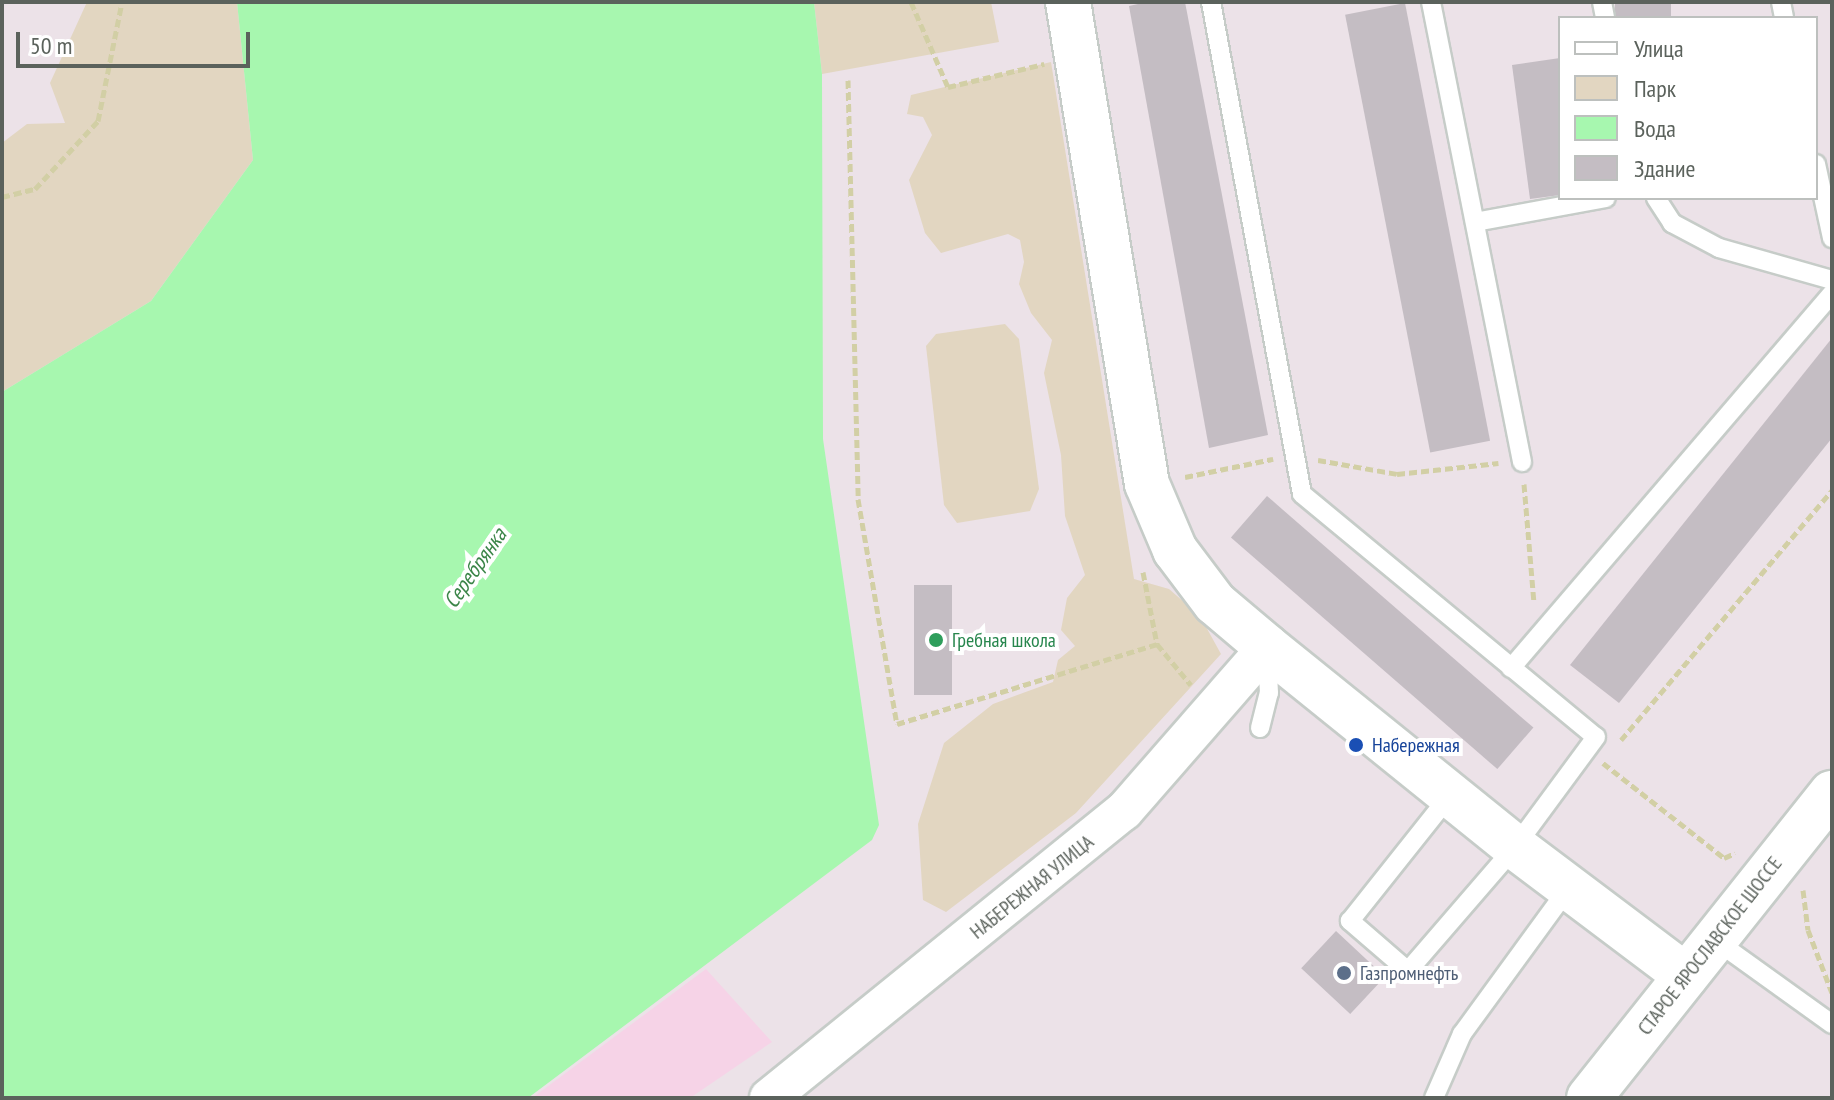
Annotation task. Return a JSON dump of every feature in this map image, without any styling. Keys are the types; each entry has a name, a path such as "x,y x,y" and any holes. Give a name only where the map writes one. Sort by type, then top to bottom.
{"street":[{"path":"1068,2 1147,484 1175,550 1215,603 1267,647 1515,847 1571,885 1686,976"},
{"name":"НАБЕРЕЖНАЯ УЛИЦА","path":"769,1098 1124,811 1267,647"},
{"name":"СТАРОЕ ЯРОСЛАВСКОЕ ШОССЕ","path":"1589,1098 1832,793"}],"lane":[{"path":"1211,2 1302,494 1596,737 1515,847 1408,971 1350,921 1451,794"},
{"path":"1431,2 1522,462"},
{"path":"1818,173 1832,238"},
{"path":"1475,222 1595,200"},
{"path":"1657,200 1672,223 1719,248 1832,280"},
{"path":"1511,668 1832,294"},
{"path":"1260,728 1269,693 1267,647"},
{"path":"1434,1098 1462,1034 1571,885"},
{"path":"1715,940 1832,1024"}],"path":[{"path":"2,197 35,189 98,121 122,2"},
{"path":"911,2 948,87 1051,62"},
{"path":"848,80 858,499 897,724 1157,644"},
{"path":"1173,480 1294,455 1397,474 1522,462 1534,568 1534,641"},
{"path":"1593,774 1832,490"},
{"path":"1140,557 1157,644 1212,710"},
{"path":"1602,763 1724,858 1747,846"},
{"path":"1803,890 1808,930 1832,993"}],"green space":[{"path":"87,2 237,2 253,160 151,301 2,392 2,143 27,124 65,123 50,83"},
{"path":"814,2 991,2 999,42 822,74"},
{"path":"1051,62 1134,579 1169,589 1200,616 1221,654 1076,813 946,912 923,900 918,824 944,743 993,704 1053,682 1058,660 1075,646 1061,630 1067,598 1085,575 1065,516 1061,455 1044,373 1052,340 1031,313 1019,284 1024,262 1020,240 1008,234 941,253 925,233 909,180 932,135 923,117 907,114 911,95"},
{"path":"1005,324 1019,339 1039,489 1030,511 957,523 944,505 926,346 936,334"}],"sand":[{"path":"706,969 772,1042 690,1098 532,1098"}],"water":[{"name":"Серебрянка","path":"237,2 814,2 822,74 823,439 879,825 872,840 528,1098 2,1098 2,392 151,301 253,160"}],"building":[{"path":"1147,2 1185,2 1268,435 1209,448 1129,6"},
{"path":"1615,2 1671,2 1671,16 1615,16"},
{"path":"1405,3 1490,441 1430,452 1345,15"},
{"path":"1558,58 1558,195 1530,199 1512,65"},
{"path":"1832,338 1832,438 1619,703 1570,665"},
{"path":"1267,496 1533,728 1497,769 1231,538"},
{"name":"Гребная школа","path":"914,585 952,585 952,695 914,695"},
{"name":"Газпромнефть","path":"1336,931 1385,977 1350,1014 1301,968"}],"place":[{"name":"Гребная школа","path":"936,640"},
{"name":"Набережная","path":"1356,745"},
{"name":"Газпромнефть","path":"1344,973"}]}
